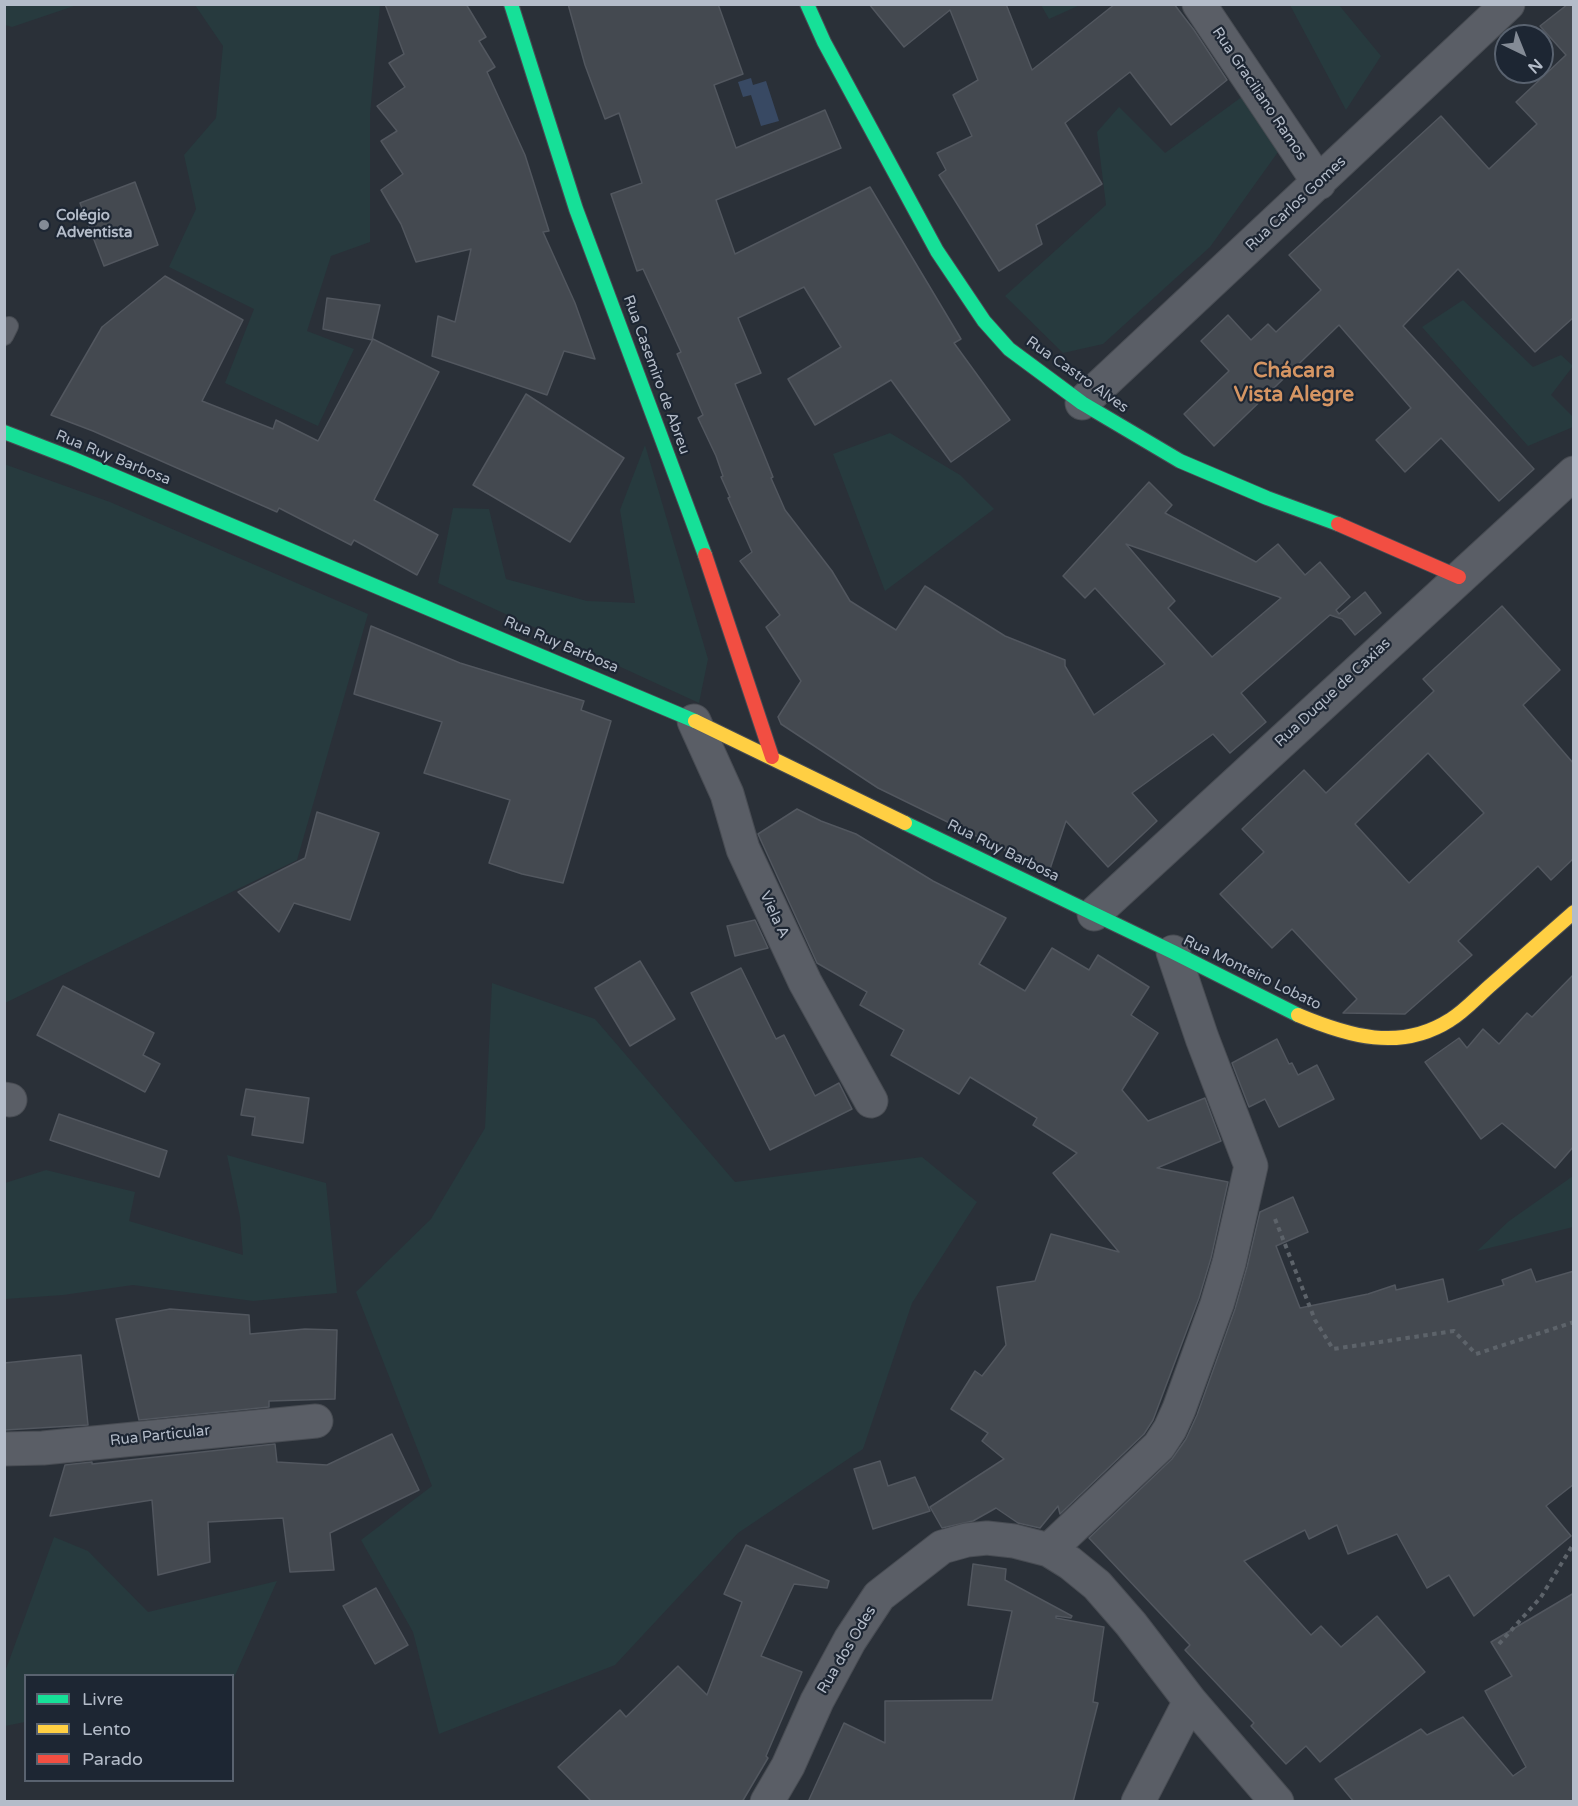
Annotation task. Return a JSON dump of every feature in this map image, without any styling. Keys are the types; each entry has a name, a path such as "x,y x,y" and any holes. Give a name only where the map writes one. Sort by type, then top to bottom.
{"street":[{"name":"Rua Casemiro de Abreu","path":"511,4 576,209 714,580 772,757"},
{"name":"Rua Castro Alves","path":"807,4 824,42 937,251 984,321 1010,349 1082,403 1180,461 1267,498 1348,528 1458,577"},
{"name":"Rua Graciliano Ramos","path":"1199,4 1319,183"},
{"name":"Rua Carlos Gomes","path":"1082,403 1508,4"},
{"name":"Rua Ruy Barbosa","path":"4,432 74,459 694,721 1094,914"},
{"name":"Rua Duque de Caxias","path":"1094,914 1458,577 1574,473"},
{"name":"Viela A","path":"694,721 727,794 748,860 805,982 871,1101"},
{"name":"Rua Monteiro Lobato","path":"1094,914 1292,1013 1328,1028 1359,1037 1397,1038 1424,1033 1451,1020 1574,912"},
{"path":"1049,1550 1159,1446 1170,1430 1217,1304 1251,1166 1202,1038 1173,952"},
{"name":"Rua Particular","path":"4,1449 55,1447 316,1420"},
{"name":"Rua dos Odes","path":"767,1802 788,1766 816,1701 850,1640 879,1596 942,1547 967,1540 987,1538 1014,1541 1049,1550 1070,1563 1097,1585 1131,1624 1190,1701 1277,1802"},
{"path":"1138,1802 1190,1701"}],"path":[{"path":"1273,1215 1314,1320 1333,1349 1454,1331 1476,1354 1574,1322"},
{"path":"1500,1644 1541,1598 1574,1543"}],"green space":[{"path":"4,5 77,5 12,27 5,25"},
{"path":"195,5 380,5 370,114 370,242 331,256 307,331 354,349 318,426 225,383 254,309 169,267 196,209 184,155 216,118 223,46"},
{"path":"1041,5 1080,5 1049,19"},
{"path":"1290,5 1339,5 1381,56 1346,110"},
{"path":"1243,96 1278,152 1210,247 1103,344 1063,353 1005,296 1106,205 1097,132 1119,107 1165,153"},
{"path":"1463,300 1533,367 1561,355 1573,366 1551,395 1573,417 1573,427 1528,446 1422,327"},
{"path":"890,433 960,475 994,509 885,591 833,454"},
{"path":"645,445 708,659 699,703 438,583 453,508 489,509 506,579 587,601 635,603 620,510"},
{"path":"4,464 110,502 368,614 297,860 5,1003"},
{"path":"492,983 595,1019 735,1182 922,1157 977,1202 912,1303 863,1449 738,1533 615,1665 439,1734 413,1632 361,1540 432,1486 356,1292 431,1219 485,1128"},
{"path":"227,1155 326,1183 337,1293 253,1301 133,1285 63,1295 5,1299 5,1183 46,1170 135,1192 129,1221 243,1255 240,1217"},
{"path":"1573,1176 1573,1227 1477,1251 1509,1221"},
{"path":"54,1537 88,1551 148,1612 277,1581 234,1678 234,1674 24,1674 24,1722 5,1726 5,1672"}],"water":[{"path":"751,78 753,85 766,81 779,121 761,126 751,95 743,97 738,82"}],"building":[{"path":"385,4 466,4 486,37 479,41 495,67 487,72 525,155 549,231 543,232 575,303 595,359 564,351 547,395 432,356 438,316 455,322 471,249 416,262 401,224 381,190 403,174 381,141 397,131 377,106 405,87 389,63 404,54"},
{"path":"568,4 718,4 743,74 714,85 736,148 825,110 841,148 716,200 735,254 870,187 961,339 954,343 1010,420 951,462 891,380 815,425 788,379 841,347 804,287 738,318 761,373 735,384 773,477 771,478 785,510 832,571 850,601 896,630 925,586 1005,636 1065,660 1065,666 1094,715 1165,664 1095,588 1085,598 1063,576 1149,482 1172,505 1165,513 1256,562 1278,544 1305,575 1320,562 1350,597 1336,610 1339,614 1365,592 1381,613 1355,635 1342,619 1330,615 1241,693 1266,722 1230,753 1213,734 1132,793 1157,821 1108,867 1066,821 1050,869 1013,854 878,788 781,724 778,717 801,681 766,627 780,615 740,561 752,552 728,498 730,497 721,477 723,476 716,456 698,418 703,415 677,354 681,352 643,269 637,271 611,194 642,183 619,113 605,119 585,65","holes":["1126,544 1281,598 1212,657 1168,608 1175,601"]},
{"path":"869,4 1006,4 1032,70 1115,4 1174,4 1227,80 1171,125 1130,72 1065,123 1102,184 1036,225 1042,244 999,271 939,175 946,170 937,153 972,136 953,95 978,80 950,10 904,47"},
{"path":"1568,4 1574,4 1574,317 1535,352 1458,269 1403,326 1534,469 1499,501 1441,438 1405,472 1376,440 1411,408 1339,325 1214,446 1184,414 1229,371 1201,341 1228,315 1251,340 1268,324 1276,332 1321,290 1289,255 1441,116 1489,169 1537,124 1516,102 1535,84 1554,84 1554,66 1566,55 1554,42 1554,24 1543,24"},
{"path":"135,182 158,245 104,266 80,203"},
{"path":"165,276 243,320 202,401 273,429 276,420 318,441 373,339 439,372 374,500 438,535 417,575 354,540 351,545 279,508 277,512 93,431 51,415 102,327"},
{"path":"327,298 380,305 372,340 323,329"},
{"path":"526,394 624,458 570,542 473,485"},
{"path":"1502,606 1560,670 1523,705 1574,764 1574,858 1551,880 1538,866 1458,941 1472,955 1405,1014 1343,1013 1357,999 1292,929 1272,948 1220,894 1264,852 1242,829 1304,770 1326,793 1434,691 1423,679","holes":["1428,753 1484,813 1409,883 1355,824"]},
{"path":"371,626 460,663 584,701 581,710 611,721 563,883 522,874 489,863 510,800 424,773 442,722 354,694"},
{"path":"797,809 856,834 933,881 1006,918 979,964 1025,991 1052,948 1089,970 1098,955 1149,987 1131,1015 1158,1033 1122,1090 1148,1121 1205,1098 1221,1141 1157,1168 1228,1182 1211,1258 1199,1298 1153,1420 1144,1434 1060,1514 1058,1506 1040,1528 1018,1523 996,1508 973,1521 942,1528 930,1507 1004,1459 982,1441 988,1433 951,1409 975,1371 982,1376 1006,1345 997,1287 1035,1281 1051,1234 1119,1252 1053,1173 1077,1153 1033,1125 1037,1118 970,1077 959,1094 891,1055 904,1030 860,1005 867,992 817,963 758,834"},
{"path":"317,812 379,833 350,920 294,903 279,932 238,892 305,858"},
{"path":"755,920 768,948 735,956 727,926"},
{"path":"640,961 675,1019 630,1046 595,988"},
{"path":"741,968 776,1039 784,1035 815,1096 839,1083 852,1109 770,1150 691,993"},
{"path":"1574,974 1574,1146 1555,1168 1502,1123 1481,1139 1425,1062 1459,1038 1467,1048 1483,1029 1499,1044 1527,1013 1532,1017"},
{"path":"63,986 154,1033 143,1055 160,1064 145,1092 37,1035"},
{"path":"1277,1039 1289,1064 1292,1063 1298,1075 1317,1065 1334,1099 1279,1127 1265,1099 1249,1107 1232,1063"},
{"path":"246,1089 309,1098 303,1143 252,1135 255,1117 241,1115"},
{"path":"59,1114 167,1151 159,1177 50,1140"},
{"path":"1293,1197 1308,1232 1276,1246 1300,1308 1368,1294 1395,1285 1396,1290 1443,1279 1448,1302 1504,1285 1502,1280 1531,1269 1536,1282 1574,1271 1574,1484 1546,1506 1571,1536 1474,1616 1449,1575 1427,1588 1397,1534 1348,1554 1337,1525 1309,1539 1305,1530 1244,1561 1311,1635 1321,1626 1341,1647 1377,1616 1425,1672 1320,1762 1306,1746 1286,1764 1251,1726 1254,1723 1185,1650 1190,1645 1089,1538 1172,1459 1186,1439 1197,1415 1235,1309 1260,1212"},
{"path":"170,1309 249,1315 250,1334 305,1329 337,1330 335,1399 269,1401 269,1407 139,1420 116,1319"},
{"path":"81,1355 88,1425 5,1430 4,1363"},
{"path":"392,1434 419,1490 330,1533 334,1570 290,1572 283,1518 208,1522 210,1562 158,1575 152,1500 50,1516 65,1465 275,1444 277,1462 327,1465"},
{"path":"880,1461 888,1486 915,1477 930,1511 873,1529 854,1469"},
{"path":"746,1545 829,1581 827,1588 794,1584 761,1656 802,1672 766,1756 768,1758 742,1802 592,1802 558,1767 620,1710 626,1717 678,1666 707,1695 742,1602 724,1594"},
{"path":"973,1564 1006,1569 1005,1580 1072,1616 1071,1618 1056,1616 1056,1618 1104,1627 1093,1702 1098,1703 1073,1802 808,1802 844,1723 885,1743 885,1701 992,1700 1012,1611 968,1605"},
{"path":"376,1588 408,1645 375,1664 343,1606"},
{"path":"1574,1593 1574,1802 1354,1802 1335,1779 1421,1729 1427,1735 1463,1717 1513,1776 1526,1767 1485,1691 1512,1676 1491,1642"}],"traffic: fast":[{"path":"511,4 576,209 705,555"},
{"path":"807,4 824,42 937,251 984,321 1009,349 1082,403 1180,461 1267,498 1338,524"},
{"path":"4,432 74,459 695,721"},
{"path":"905,823 1298,1015"}],"traffic: slow":[{"path":"695,721 905,823"},
{"path":"1298,1015 1336,1029 1374,1037 1412,1036 1431,1030 1461,1012 1574,912"}],"traffic: jam":[{"path":"1338,524 1459,577"},
{"path":"705,555 772,757"}],"place":[{"name":"Colégio Adventista","path":"44,225"}],"district":[{"name":"Chácara Vista Alegre","path":"1294,383"}]}
